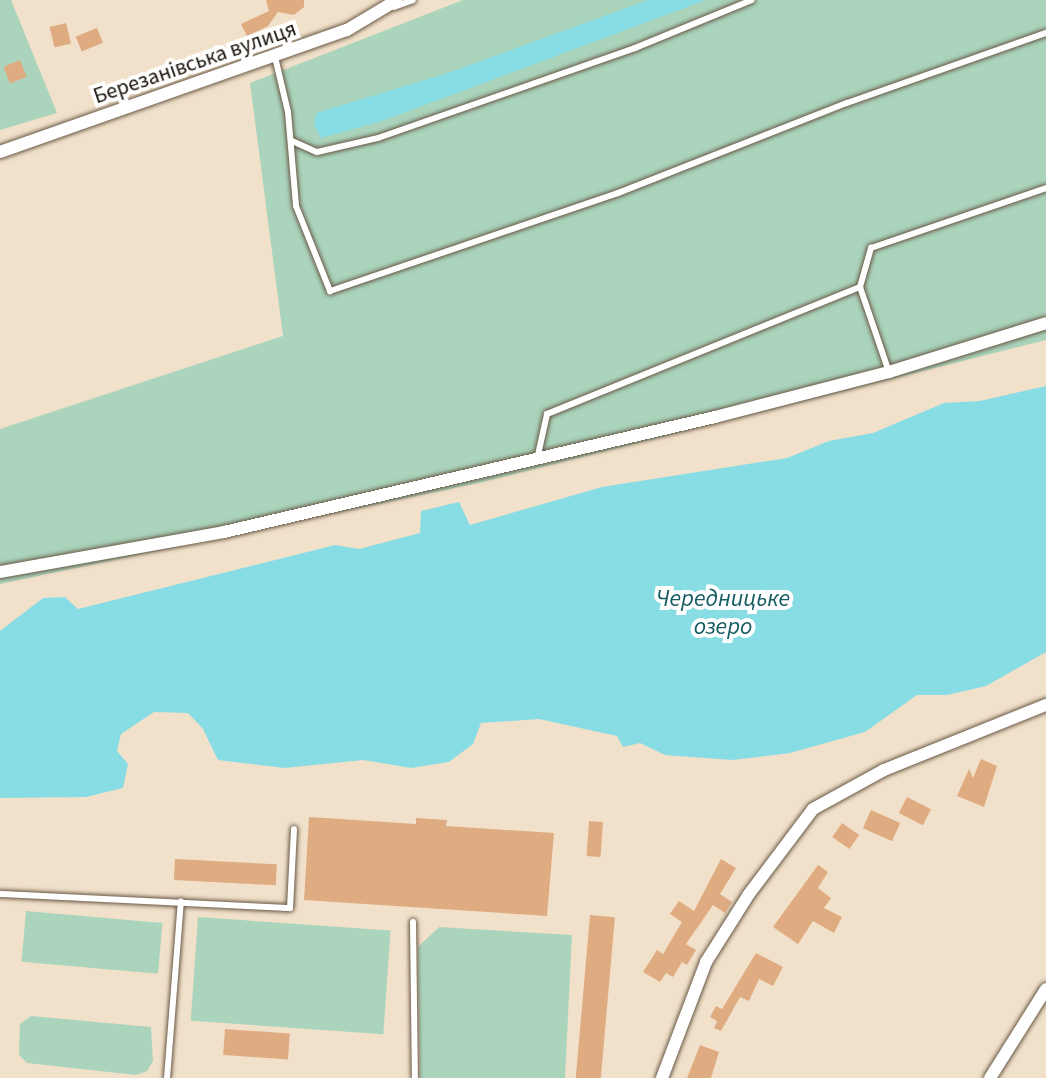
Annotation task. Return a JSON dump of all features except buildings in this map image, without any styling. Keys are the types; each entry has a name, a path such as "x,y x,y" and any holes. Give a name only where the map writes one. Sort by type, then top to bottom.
{"street":[{"name":"Березанівська вулиця","path":"0,152 275,57 394,4"},
{"path":"0,572 224,532 889,372 1046,323"},
{"path":"662,1078 686,1007 716,944 813,809 884,770 1046,705"},
{"path":"990,1078 1046,989"}],"lane":[{"path":"394,4 413,0"},
{"path":"292,141 317,152 378,138 635,48 752,0"},
{"path":"275,57 292,141 296,206 330,291 618,193 847,103 1046,33"},
{"path":"889,372 860,287 871,248 1046,188"},
{"path":"538,455 547,414 860,287"},
{"path":"0,894 290,908 294,829"},
{"path":"167,1078 181,902"},
{"path":"413,922 415,1078"}],"green space":[{"path":"0,0 11,0 57,113 0,130"},
{"path":"463,0 1046,0 1046,340 483,482 0,584 0,429 283,336 250,83"},
{"path":"26,911 162,923 158,974 22,962"},
{"path":"198,917 391,930 383,1034 191,1021"},
{"path":"439,927 572,935 565,1078 420,1078 418,947"},
{"path":"31,1016 151,1027 153,1061 147,1071 136,1075 27,1063 19,1055 20,1024"}],"water":[{"path":"648,0 706,0 382,121 321,138 314,125 316,113 448,73"},
{"name":"Чередницьке озеро","path":"1046,386 1046,652 986,686 947,695 917,695 865,732 790,753 732,760 665,755 640,743 623,747 617,736 539,719 481,723 473,744 449,762 411,768 363,760 284,768 218,760 203,729 188,713 154,712 121,734 117,751 128,764 123,788 86,797 0,798 0,631 43,598 65,597 78,609 335,545 359,549 420,533 421,511 459,502 470,525 602,487 787,458 829,441 873,433 944,403 980,401"}]}
